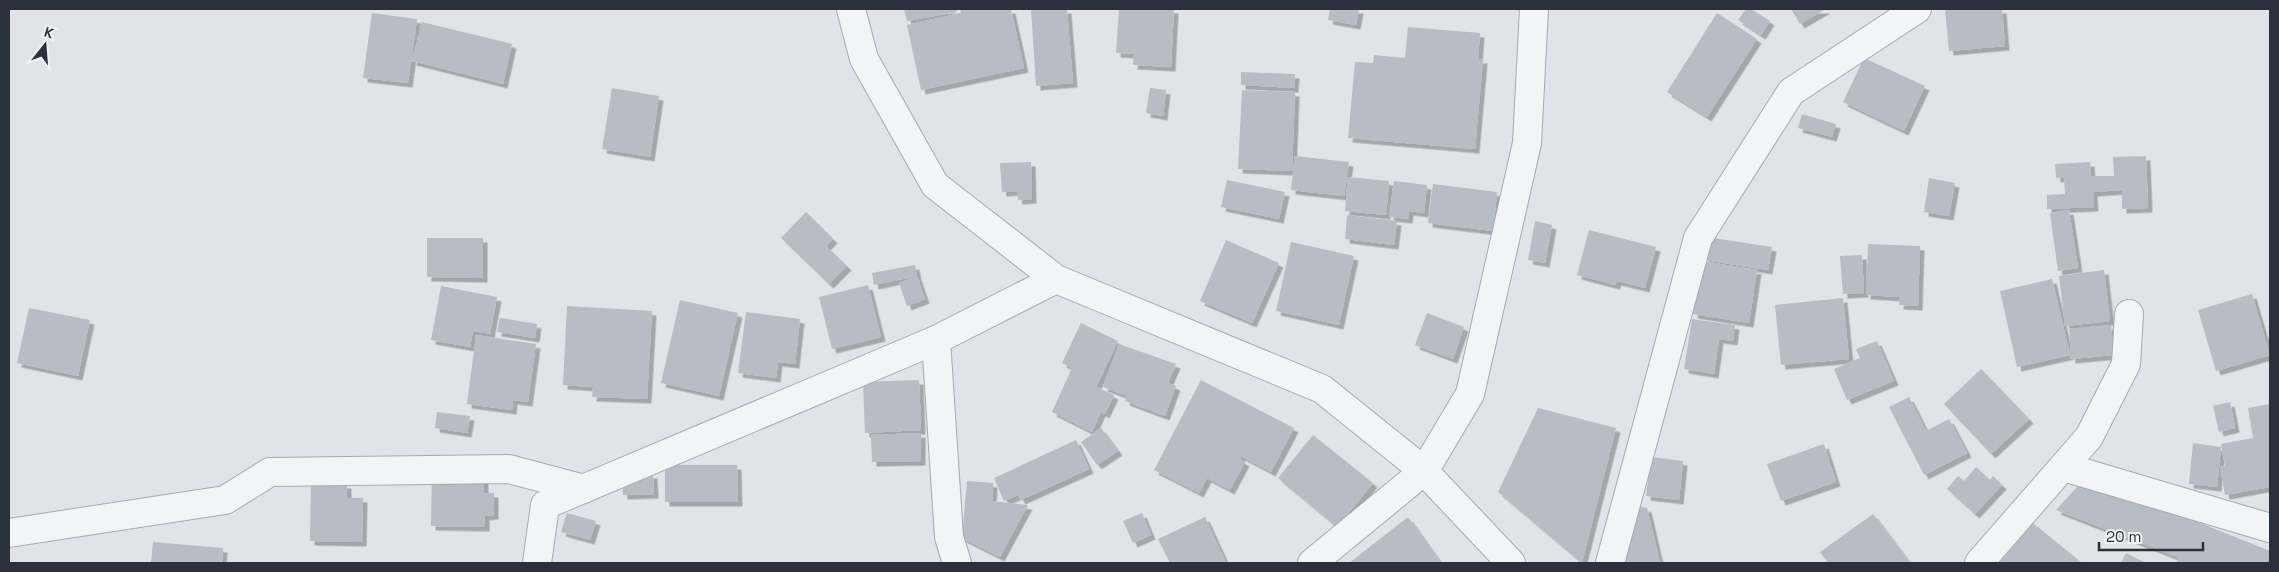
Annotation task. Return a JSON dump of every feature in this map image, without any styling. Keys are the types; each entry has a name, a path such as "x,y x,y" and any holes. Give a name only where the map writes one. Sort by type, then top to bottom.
{"street":[{"path":"852,9 864,59 935,185 1056,279 1322,389 1424,471 1511,563"},
{"path":"1312,563 1424,471 1470,394 1527,143 1534,9"},
{"path":"1610,563 1698,238 1792,92 1918,9"},
{"path":"537,563 545,505 936,340 1056,279"},
{"path":"1979,563 2089,437 2126,364 2129,314"},
{"path":"936,340 949,537 957,563"},
{"path":"2064,467 2270,528"},
{"path":"9,533 224,500 270,472 510,468 584,489"}],"building":[{"path":"904,9 956,9 957,12 907,21"},
{"path":"960,9 1011,9 1024,68 921,90 907,25 961,13"},
{"path":"1031,9 1067,9 1073,83 1036,86"},
{"path":"1119,9 1174,9 1171,67 1133,65 1134,54 1116,53"},
{"path":"1330,9 1359,9 1356,25 1328,20"},
{"path":"1746,9 1751,9 1770,21 1761,35 1738,20"},
{"path":"1791,9 1826,9 1800,24"},
{"path":"1945,9 2002,9 2005,46 1949,51"},
{"path":"372,13 417,19 408,83 363,78"},
{"path":"1717,13 1757,39 1707,117 1667,92"},
{"path":"422,22 512,44 503,84 412,61"},
{"path":"1408,27 1480,33 1478,59 1483,59 1475,149 1348,138 1355,62 1373,63 1374,55 1405,58"},
{"path":"1864,58 1925,86 1904,131 1843,102"},
{"path":"1241,72 1295,74 1294,88 1241,85"},
{"path":"612,88 659,96 650,157 602,149"},
{"path":"1150,88 1166,90 1163,116 1146,113"},
{"path":"1242,90 1295,92 1292,171 1238,169"},
{"path":"1802,114 1836,124 1832,137 1798,128"},
{"path":"1295,156 1349,162 1344,196 1291,190"},
{"path":"2146,156 2148,208 2122,209 2122,190 2093,192 2094,207 2047,209 2047,195 2065,194 2064,177 2056,178 2055,164 2090,162 2091,176 2114,176 2113,157"},
{"path":"1031,162 1032,199 1018,200 1017,191 1002,192 1000,163"},
{"path":"1348,177 1389,181 1386,215 1345,211"},
{"path":"1929,178 1955,183 1949,216 1924,212"},
{"path":"1227,180 1285,192 1279,219 1221,207"},
{"path":"1394,181 1427,185 1424,213 1409,211 1408,219 1389,217"},
{"path":"1433,184 1497,192 1493,231 1428,223"},
{"path":"2069,210 2078,268 2058,271 2050,213"},
{"path":"806,212 833,239 826,246 847,266 829,284 781,238"},
{"path":"1347,215 1397,221 1394,245 1345,239"},
{"path":"1535,221 1552,225 1545,263 1528,260"},
{"path":"1589,230 1656,247 1645,288 1617,281 1615,285 1577,275"},
{"path":"1707,237 1772,247 1768,270 1704,260"},
{"path":"427,238 483,238 483,278 427,277"},
{"path":"1226,240 1279,263 1252,323 1200,301"},
{"path":"1291,242 1354,256 1339,325 1276,311"},
{"path":"1868,244 1920,246 1918,306 1899,305 1900,297 1866,295"},
{"path":"1862,255 1864,293 1843,294 1840,256"},
{"path":"1701,261 1757,270 1749,323 1693,314"},
{"path":"915,265 917,276 874,285 872,273"},
{"path":"2104,270 2110,321 2065,326 2059,276"},
{"path":"917,276 925,299 907,306 899,283"},
{"path":"2052,279 2070,355 2017,367 2000,291"},
{"path":"868,285 881,337 832,349 819,297"},
{"path":"441,286 497,297 490,334 473,331 470,347 431,340"},
{"path":"2252,294 2270,355 2216,371 2198,310"},
{"path":"1843,298 1849,359 1781,365 1775,305"},
{"path":"680,300 738,313 719,396 661,383"},
{"path":"567,306 652,311 647,399 592,397 593,387 563,385"},
{"path":"29,308 90,320 78,376 17,363"},
{"path":"746,312 800,319 795,364 778,362 776,378 738,373"},
{"path":"1427,313 1464,327 1453,359 1415,345"},
{"path":"500,318 537,324 535,338 497,332"},
{"path":"1692,319 1735,325 1733,341 1719,339 1714,374 1684,369"},
{"path":"1081,323 1118,341 1096,387 1114,395 1105,414 1101,412 1092,432 1052,412 1072,368 1062,363"},
{"path":"2111,325 2114,355 2071,359 2069,329"},
{"path":"476,335 536,344 528,402 513,400 512,410 467,404"},
{"path":"1877,341 1894,381 1847,400 1834,369 1860,358 1856,349"},
{"path":"1119,344 1176,364 1168,383 1176,386 1165,416 1125,401 1127,396 1103,387"},
{"path":"1981,369 2029,419 1991,454 1944,404"},
{"path":"919,380 921,430 865,433 863,382"},
{"path":"1201,380 1294,428 1271,472 1241,456 1240,459 1245,462 1230,490 1207,478 1199,493 1154,470"},
{"path":"1909,397 1926,431 1949,419 1967,453 1924,475 1889,407"},
{"path":"2230,402 2235,428 2219,432 2213,406"},
{"path":"2270,404 2270,487 2225,495 2220,467 2225,466 2221,444 2253,438 2248,408"},
{"path":"1538,408 1616,428 1582,563 1498,492"},
{"path":"437,412 470,416 467,433 435,428"},
{"path":"1101,428 1118,451 1097,465 1081,442"},
{"path":"921,433 921,461 872,462 871,435"},
{"path":"1313,435 1373,483 1337,527 1278,478"},
{"path":"1076,440 1089,469 1021,500 1018,495 1004,501 994,478"},
{"path":"2193,443 2221,447 2217,487 2189,484"},
{"path":"1824,444 1836,482 1781,501 1767,464"},
{"path":"1651,457 1683,461 1679,500 1646,496"},
{"path":"665,465 737,465 738,502 665,502"},
{"path":"1976,467 1990,480 1993,476 2002,485 1975,514 1947,489 1958,476 1964,481"},
{"path":"432,472 484,473 484,493 494,493 494,515 485,516 485,527 431,526"},
{"path":"653,474 654,494 623,495 622,475"},
{"path":"2086,477 2270,551 2270,557 2267,563 2176,563 2179,558 2056,510"},
{"path":"967,481 993,483 992,501 1028,505 1000,557 962,538"},
{"path":"311,483 347,484 347,498 363,498 362,542 310,541"},
{"path":"1637,506 1647,508 1660,563 1624,563"},
{"path":"567,513 596,521 590,540 561,532"},
{"path":"1142,513 1151,535 1133,543 1123,521"},
{"path":"1873,514 1910,563 1828,563 1820,552"},
{"path":"1205,517 1226,563 1170,563 1158,539"},
{"path":"1408,517 1441,563 1349,563"},
{"path":"2033,523 2082,563 2000,562"},
{"path":"153,542 223,548 222,563 151,563"},
{"path":"2126,553 2146,563 2121,563"}]}
